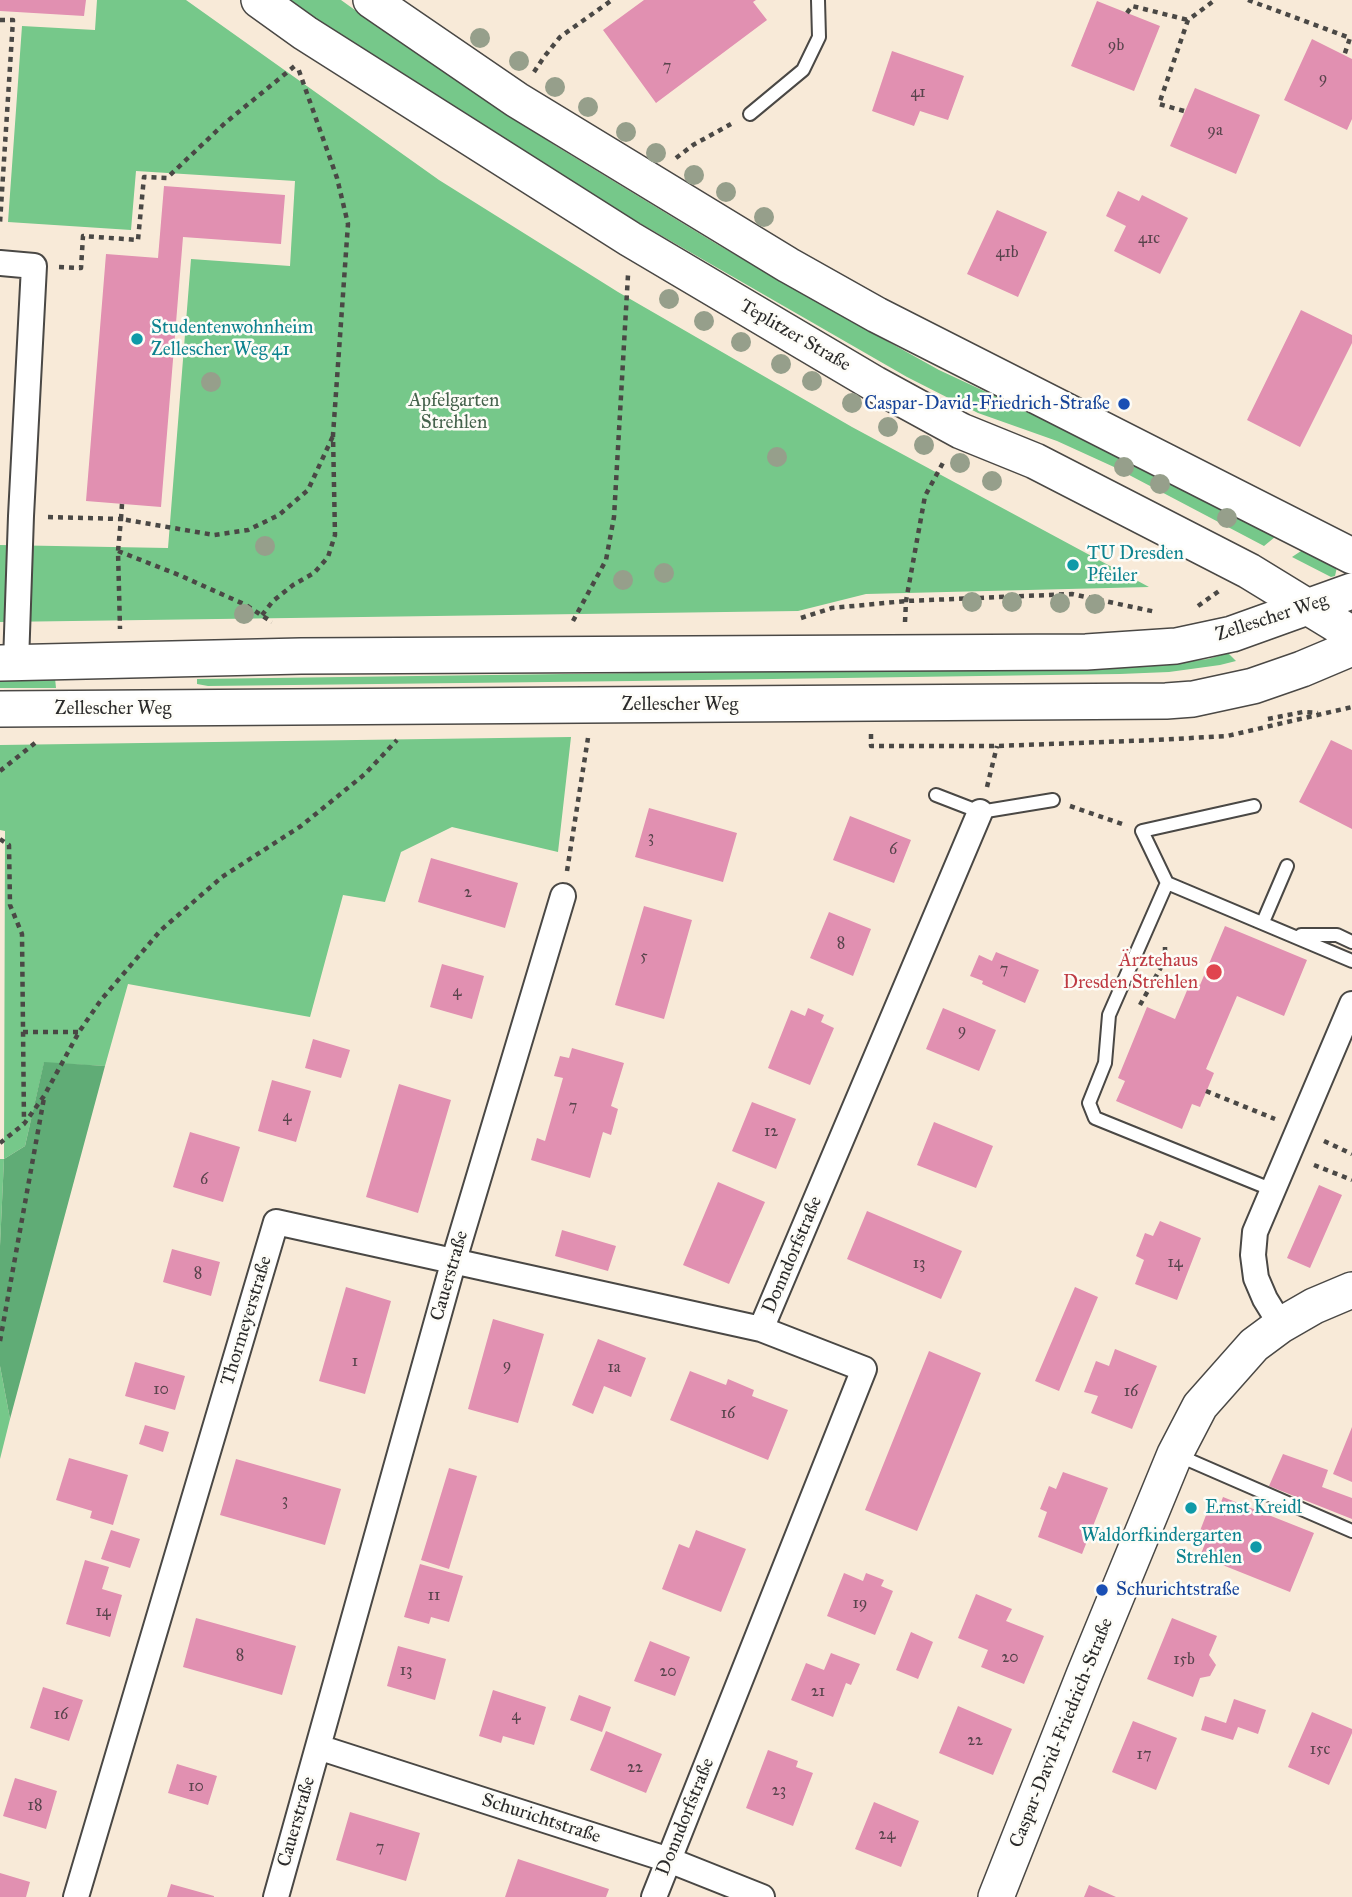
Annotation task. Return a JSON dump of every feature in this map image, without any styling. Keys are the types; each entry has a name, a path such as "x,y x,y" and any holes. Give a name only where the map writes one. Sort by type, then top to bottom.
{"main road":[{"name":"Teplitzer Straße","path":"259,0 293,25 477,144 629,239 875,383 961,431 1035,461 1249,571 1352,634"},
{"path":"371,0 517,100 799,271 877,315 1352,556"},
{"name":"Zellescher Weg","path":"8,663 300,656 1086,652 1176,646 1232,635 1352,591"},
{"name":"Zellescher Weg","path":"0,709 1166,701 1193,699 1253,686 1352,648"},
{"name":"Caspar-David-Friedrich-Straße","path":"996,1897 1175,1454 1200,1406 1254,1345 1314,1306 1352,1290"}],"street":[{"name":"Zellescher Weg","path":"0,264 34,265 21,516 8,663"},
{"name":"Donndorfstraße","path":"654,1897 864,1369 761,1329 980,812"},
{"name":"Cauerstraße","path":"276,1897 454,1260 564,896"},
{"path":"1281,1325 1256,1278 1253,1255 1255,1232 1352,1004"},
{"name":"Thormeyerstraße","path":"76,1897 276,1222 761,1329"},
{"name":"Schurichtstraße","path":"318,1747 669,1860 762,1897"}],"lane":[{"path":"750,114 803,70 819,37 818,0"},
{"path":"936,795 980,812 1053,800"},
{"path":"1254,806 1142,831 1167,883 1352,961"},
{"path":"1263,922 1287,866"},
{"path":"1167,883 1109,1015 1105,1063 1089,1103 1095,1118 1273,1190"},
{"path":"1293,935 1337,935 1352,942"},
{"path":"1175,1454 1352,1531"}],"path":[{"path":"544,57 560,37 612,0"},
{"path":"1184,111 1159,104 1188,20 1215,0"},
{"path":"1248,0 1350,38 1344,56"},
{"path":"1127,13 1132,6 1188,20"},
{"path":"0,20 13,20 0,223"},
{"path":"262,615 273,601 314,573 328,557 335,535 333,435 348,225 337,178 297,65 274,49 293,25"},
{"path":"81,257 83,236 138,240 144,177 167,178 225,123 297,65"},
{"path":"0,105 8,106"},
{"path":"679,156 693,145 750,114"},
{"path":"565,656 565,636 606,560 614,517 629,239"},
{"path":"904,653 906,601 925,496 961,431"},
{"path":"21,516 121,519 214,535 248,530 279,515 308,490 333,435"},
{"path":"121,662 118,551 122,504"},
{"path":"118,551 246,605 275,624 300,656"},
{"path":"797,619 832,608 906,601 1072,594 1167,614"},
{"path":"564,896 589,728 574,706"},
{"path":"0,1143 24,1124 44,1096 79,1032 101,1000 161,930 222,877 301,826 365,774 410,726 411,707"},
{"path":"1322,714 1352,708"},
{"path":"0,771 41,738"},
{"path":"980,812 997,746"},
{"path":"1053,800 1142,831"},
{"path":"0,839 9,845 10,905 22,933 24,1124"},
{"path":"1146,996 1165,960"},
{"path":"23,1032 79,1032"},
{"path":"1206,1091 1298,1129"},
{"path":"0,1341 44,1096"},
{"path":"1288,1154 1352,1180"}],"green space":[{"name":"Apfelgarten Strehlen","path":"97,0 186,0 439,180 618,292 852,427 1149,587 866,594 798,611 0,622 0,545 168,548 191,259 290,266 295,181 136,171 131,230 8,222 22,26 95,30"},
{"path":"281,0 341,0 556,146 833,311 939,370 1055,424 1275,537 1264,546 1114,467 1057,441 978,413 907,377 490,137"},
{"path":"1304,549 1337,567 1335,576 1331,577 1292,557"},
{"path":"1228,653 1236,661 1169,672 1120,674 208,686 197,684 197,679 1153,666 1208,659"},
{"path":"55,678 56,688 0,688 0,679"},
{"path":"571,737 558,852 452,827 401,852 385,902 343,895 310,1017 128,984 105,1066 44,1063 25,1146 4,1159 5,831 0,830 0,745"},
{"path":"44,1062 105,1066 10,1419 0,1366 0,1246 4,1159 25,1146"},
{"path":"0,1159 4,1159 0,1246"},
{"path":"0,1366 10,1419 0,1459"}],"building":[{"path":"0,0 86,0 84,16 0,11"},
{"path":"644,0 756,0 753,2 767,20 656,103 603,30"},
{"path":"1097,1 1160,26 1134,91 1071,66"},
{"path":"1312,39 1352,59 1352,119 1347,130 1284,100"},
{"path":"892,51 964,76 948,120 920,111 914,126 872,111"},
{"path":"1195,88 1260,115 1236,174 1170,146"},
{"name":"Studentenwohnheim Zellescher Weg 41","path":"164,186 285,195 281,244 183,237 161,507 86,501 106,254 158,258"},
{"path":"1118,191 1139,201 1142,195 1188,218 1160,274 1114,251 1126,226 1106,216"},
{"path":"997,210 1047,232 1018,297 967,274"},
{"path":"1301,310 1352,335 1352,343 1300,447 1247,420"},
{"path":"1331,740 1352,750 1352,829 1299,802"},
{"path":"649,808 737,833 723,882 635,857"},
{"path":"850,816 911,840 894,883 833,860"},
{"path":"431,858 518,883 505,928 418,902"},
{"path":"644,906 692,920 664,1019 615,1005"},
{"path":"829,912 871,929 853,976 810,958"},
{"path":"1225,926 1307,960 1284,1016 1237,996 1206,1069 1214,1073 1200,1107 1192,1104 1182,1129 1116,1101 1125,1081 1118,1078 1147,1007 1175,1019 1191,981 1200,985"},
{"path":"996,952 1039,970 1025,1003 970,976 979,955 992,961"},
{"path":"442,964 484,976 472,1019 430,1007"},
{"path":"808,1008 824,1015 821,1022 834,1028 810,1085 768,1068 791,1010 805,1016"},
{"path":"943,1008 996,1030 979,1071 926,1049"},
{"path":"313,1039 350,1050 341,1078 305,1068"},
{"path":"572,1048 624,1063 611,1106 618,1109 611,1135 603,1132 590,1178 531,1160 537,1138 545,1141 563,1078 554,1076 560,1056 569,1058"},
{"path":"272,1080 311,1091 296,1142 258,1131"},
{"path":"399,1084 451,1100 418,1213 366,1197"},
{"path":"752,1102 796,1119 776,1169 732,1151"},
{"path":"934,1122 993,1146 976,1188 917,1165"},
{"path":"190,1132 240,1147 223,1202 173,1187"},
{"path":"718,1182 765,1202 729,1284 683,1265"},
{"path":"1319,1185 1342,1195 1310,1268 1287,1258"},
{"path":"867,1211 962,1251 941,1299 847,1259"},
{"path":"1160,1221 1201,1238 1177,1300 1135,1284 1144,1260 1136,1256 1145,1233 1153,1236"},
{"path":"562,1230 616,1246 608,1271 555,1256"},
{"path":"172,1249 220,1262 211,1296 163,1282"},
{"path":"346,1287 391,1301 365,1394 319,1381"},
{"path":"1075,1287 1098,1297 1059,1391 1035,1381"},
{"path":"493,1319 544,1334 518,1423 468,1409"},
{"path":"598,1339 646,1358 631,1397 604,1386 593,1414 572,1405"},
{"path":"1115,1349 1157,1366 1132,1429 1091,1413 1098,1396 1084,1392 1096,1361 1109,1366"},
{"path":"929,1351 981,1373 917,1531 865,1510"},
{"path":"135,1362 185,1376 175,1410 125,1396"},
{"path":"690,1371 726,1385 728,1379 754,1390 752,1396 788,1410 768,1460 670,1420"},
{"path":"145,1425 169,1432 163,1452 139,1444"},
{"path":"1352,1427 1352,1482 1333,1474"},
{"path":"1283,1454 1328,1470 1322,1487 1352,1498 1352,1519 1269,1486"},
{"path":"69,1458 128,1475 113,1525 90,1518 92,1511 56,1500"},
{"path":"236,1459 341,1489 325,1545 220,1515"},
{"path":"449,1468 477,1476 449,1569 421,1560"},
{"path":"1063,1472 1108,1488 1082,1554 1038,1537 1047,1512 1040,1509 1049,1486 1056,1489"},
{"name":"Waldorfkindergarten Strehlen","path":"1223,1497 1314,1533 1290,1592 1200,1556 1207,1539 1198,1536 1208,1510 1217,1513"},
{"path":"111,1530 140,1539 130,1568 101,1559"},
{"path":"696,1530 746,1549 721,1612 662,1589 679,1544 689,1548"},
{"path":"85,1560 109,1567 102,1589 122,1595 110,1637 66,1624"},
{"path":"420,1564 463,1576 449,1622 431,1617 429,1624 404,1617"},
{"path":"844,1573 863,1581 866,1573 884,1580 881,1586 893,1591 875,1635 827,1616"},
{"path":"976,1594 1012,1609 1006,1621 1044,1636 1024,1684 981,1667 988,1650 958,1638"},
{"path":"196,1618 296,1646 282,1695 183,1667"},
{"path":"1172,1618 1217,1636 1209,1655 1216,1665 1210,1676 1200,1678 1193,1697 1147,1679"},
{"path":"911,1632 933,1642 918,1679 896,1670"},
{"path":"650,1641 690,1657 675,1696 634,1681"},
{"path":"398,1646 446,1659 435,1700 387,1686"},
{"path":"831,1653 860,1664 851,1685 846,1683 833,1717 791,1700 806,1663 824,1670"},
{"path":"43,1687 83,1700 69,1741 30,1728"},
{"path":"493,1690 546,1707 534,1745 503,1736 501,1743 479,1736"},
{"path":"579,1695 611,1707 602,1732 570,1720"},
{"path":"1234,1699 1266,1710 1258,1734 1238,1727 1233,1740 1201,1730 1205,1716 1226,1723"},
{"path":"958,1706 1012,1729 993,1775 939,1753"},
{"path":"1312,1712 1352,1729 1329,1785 1288,1767"},
{"path":"1133,1721 1177,1738 1156,1790 1112,1772"},
{"path":"606,1731 662,1754 646,1793 590,1770"},
{"path":"768,1750 798,1761 796,1767 813,1773 793,1826 746,1808"},
{"path":"177,1764 217,1776 208,1805 168,1793"},
{"path":"15,1778 57,1791 46,1829 3,1816"},
{"path":"874,1802 919,1821 901,1867 855,1849"},
{"path":"350,1812 420,1833 406,1881 336,1860"},
{"path":"518,1859 609,1889 606,1897 505,1897"},
{"path":"0,1873 30,1882 26,1897 0,1897"},
{"path":"171,1884 214,1896 214,1897 167,1897"},
{"path":"1089,1885 1116,1897 1084,1897"}],"place":[{"name":"Studentenwohnheim Zellescher Weg 41","path":"137,339"},
{"name":"Caspar-David-Friedrich-Straße","path":"1124,404"},
{"name":"TU Dresden Pfeiler","path":"1073,565"},
{"name":"Ärztehaus Dresden Strehlen","path":"1214,972"},
{"name":"Ernst Kreidl","path":"1191,1508"},
{"name":"Waldorfkindergarten Strehlen","path":"1256,1547"},
{"name":"Schurichtstraße","path":"1102,1590"}]}
